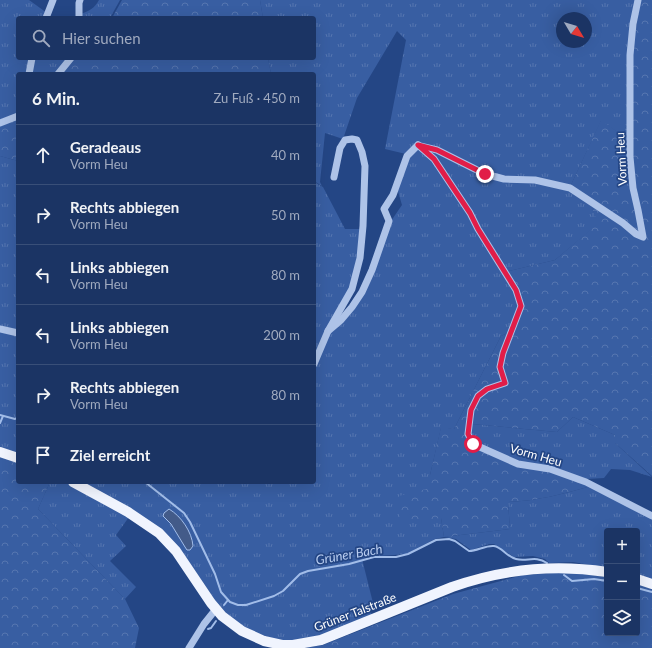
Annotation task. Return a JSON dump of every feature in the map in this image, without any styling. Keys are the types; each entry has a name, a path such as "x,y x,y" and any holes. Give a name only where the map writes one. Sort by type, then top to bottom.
{"main road":[{"path":"0,452 16,457"},
{"name":"Grüner Talstraße","path":"77,484 128,512 159,533 185,562 216,610 236,627 256,638 272,643 293,645 321,640 452,587 492,575 546,568 588,569 604,572"},
{"path":"640,580 652,584"}],"street":[{"path":"47,16 53,0"},
{"path":"79,16 80,0"},
{"name":"Vorm Heu","path":"418,145 437,150 485,174 504,179 535,180 570,188 623,222 636,234 643,237 633,188 630,157 630,55 632,24 638,0"},
{"path":"29,72 32,60"},
{"path":"60,72 69,60"},
{"path":"0,124 16,117"},
{"path":"316,359 328,331 352,289 360,258 363,226 365,166 362,152 357,140 352,138 345,140 340,148 334,178"},
{"path":"328,331 342,320 362,292 370,276 389,221 384,209 394,195 407,156 418,145"},
{"name":"Vorm Heu","path":"418,145 434,159 470,213 478,229 516,290 521,306 503,353 500,367 505,383 487,389 478,396 471,410 468,434 473,444 518,464 550,469 586,482 652,516"},
{"path":"0,329 16,333"},
{"path":"189,648 204,624 216,610"}],"green space":[{"path":"0,0 29,0 47,13 45,16 16,16 16,60 31,60 28,72 16,72 16,115 0,122"},
{"path":"99,0 120,0 111,16 80,16 80,14 91,9"},
{"path":"122,0 260,0 263,16 113,16"},
{"path":"260,0 637,0 630,119 622,135 601,121 570,187 504,178 417,144 406,154 385,149 406,40 397,31 357,98 343,139 325,133 320,182 322,186 316,182 316,72 271,72 268,60 316,60 316,16 263,16"},
{"path":"640,0 652,0 652,476 615,443 615,435 573,417 557,432 472,424 476,406 481,396 508,384 502,367 505,354 515,332 523,306 505,272 555,260 598,223 588,198 570,187 601,120 622,135 630,119 632,56"},
{"path":"33,60 68,60 59,72 30,72"},
{"path":"71,60 268,60 271,72 61,72"},
{"path":"16,119 16,160 0,156 0,125"},
{"path":"418,148 433,160 514,291 519,307 512,331 501,336 454,429 441,428 430,475 430,489 441,518 444,537 435,539 406,554 373,556 362,559 373,603 370,605 372,617 320,636 293,642 274,639 247,630 223,612 187,559 83,484 316,484 316,361 329,331 353,307 391,221 402,205 397,188 408,157"},
{"path":"436,152 485,175 535,181 569,189 589,201 599,223 555,260 505,272 432,154"},
{"path":"0,156 16,160 16,331 0,327"},
{"path":"316,183 323,187 345,229 362,229 351,289 316,357"},
{"path":"512,331 502,352 502,381 486,388 469,410 472,445 591,486 540,499 508,502 510,529 444,537 441,518 400,523 399,496 430,488 430,475 441,427 454,429 501,336"},
{"path":"0,332 16,336 16,453 0,449"},
{"path":"573,417 615,435 615,443 652,477 630,470 611,469 604,478 586,479 519,462 474,442 470,433 472,424 557,432"},
{"path":"0,455 16,460 16,484 49,484 38,509 125,599 139,628 135,648 0,648"},
{"path":"49,484 69,484 129,517 116,535 126,546 110,561 136,587 125,599 38,509"},
{"path":"591,486 652,518 652,580 640,576 640,528 604,528 604,567 573,562 549,563 545,559 533,556 514,557 494,544 489,544 471,550 456,539 444,537 510,529 508,502 540,499"},
{"path":"568,572 604,577 604,636 640,636 640,585 652,589 652,648 304,648 323,645 453,594 523,575"}],"shaded area":[{"path":"169,509 182,520 191,535 193,546 190,550 187,550 171,524 163,516"}],"waterway":[{"name":"Grüner Bach","path":"0,415 16,418"},
{"name":"Grüner Bach","path":"0,423 3,416"},
{"name":"Grüner Bach","path":"148,484 184,513 190,522 215,574 221,592 230,602 238,605 246,605 274,596 283,591 300,574 308,571 349,564 374,557 396,557 408,554 436,540 449,539 455,541 469,551 494,546 500,548 516,559 539,559 547,563"},
{"name":"Grüner Bach","path":"564,575 572,581 594,579 604,581"},
{"name":"Grüner Bach","path":"640,589 652,592"},
{"name":"Grüner Bach","path":"224,605 228,600"},
{"path":"208,629 211,628 216,621"}],"route":[{"path":"473,444 468,434 471,410 478,396 487,389 505,383 500,367 503,353 521,306 516,290 478,229 470,213 434,159 418,145 437,150 485,174"}]}
